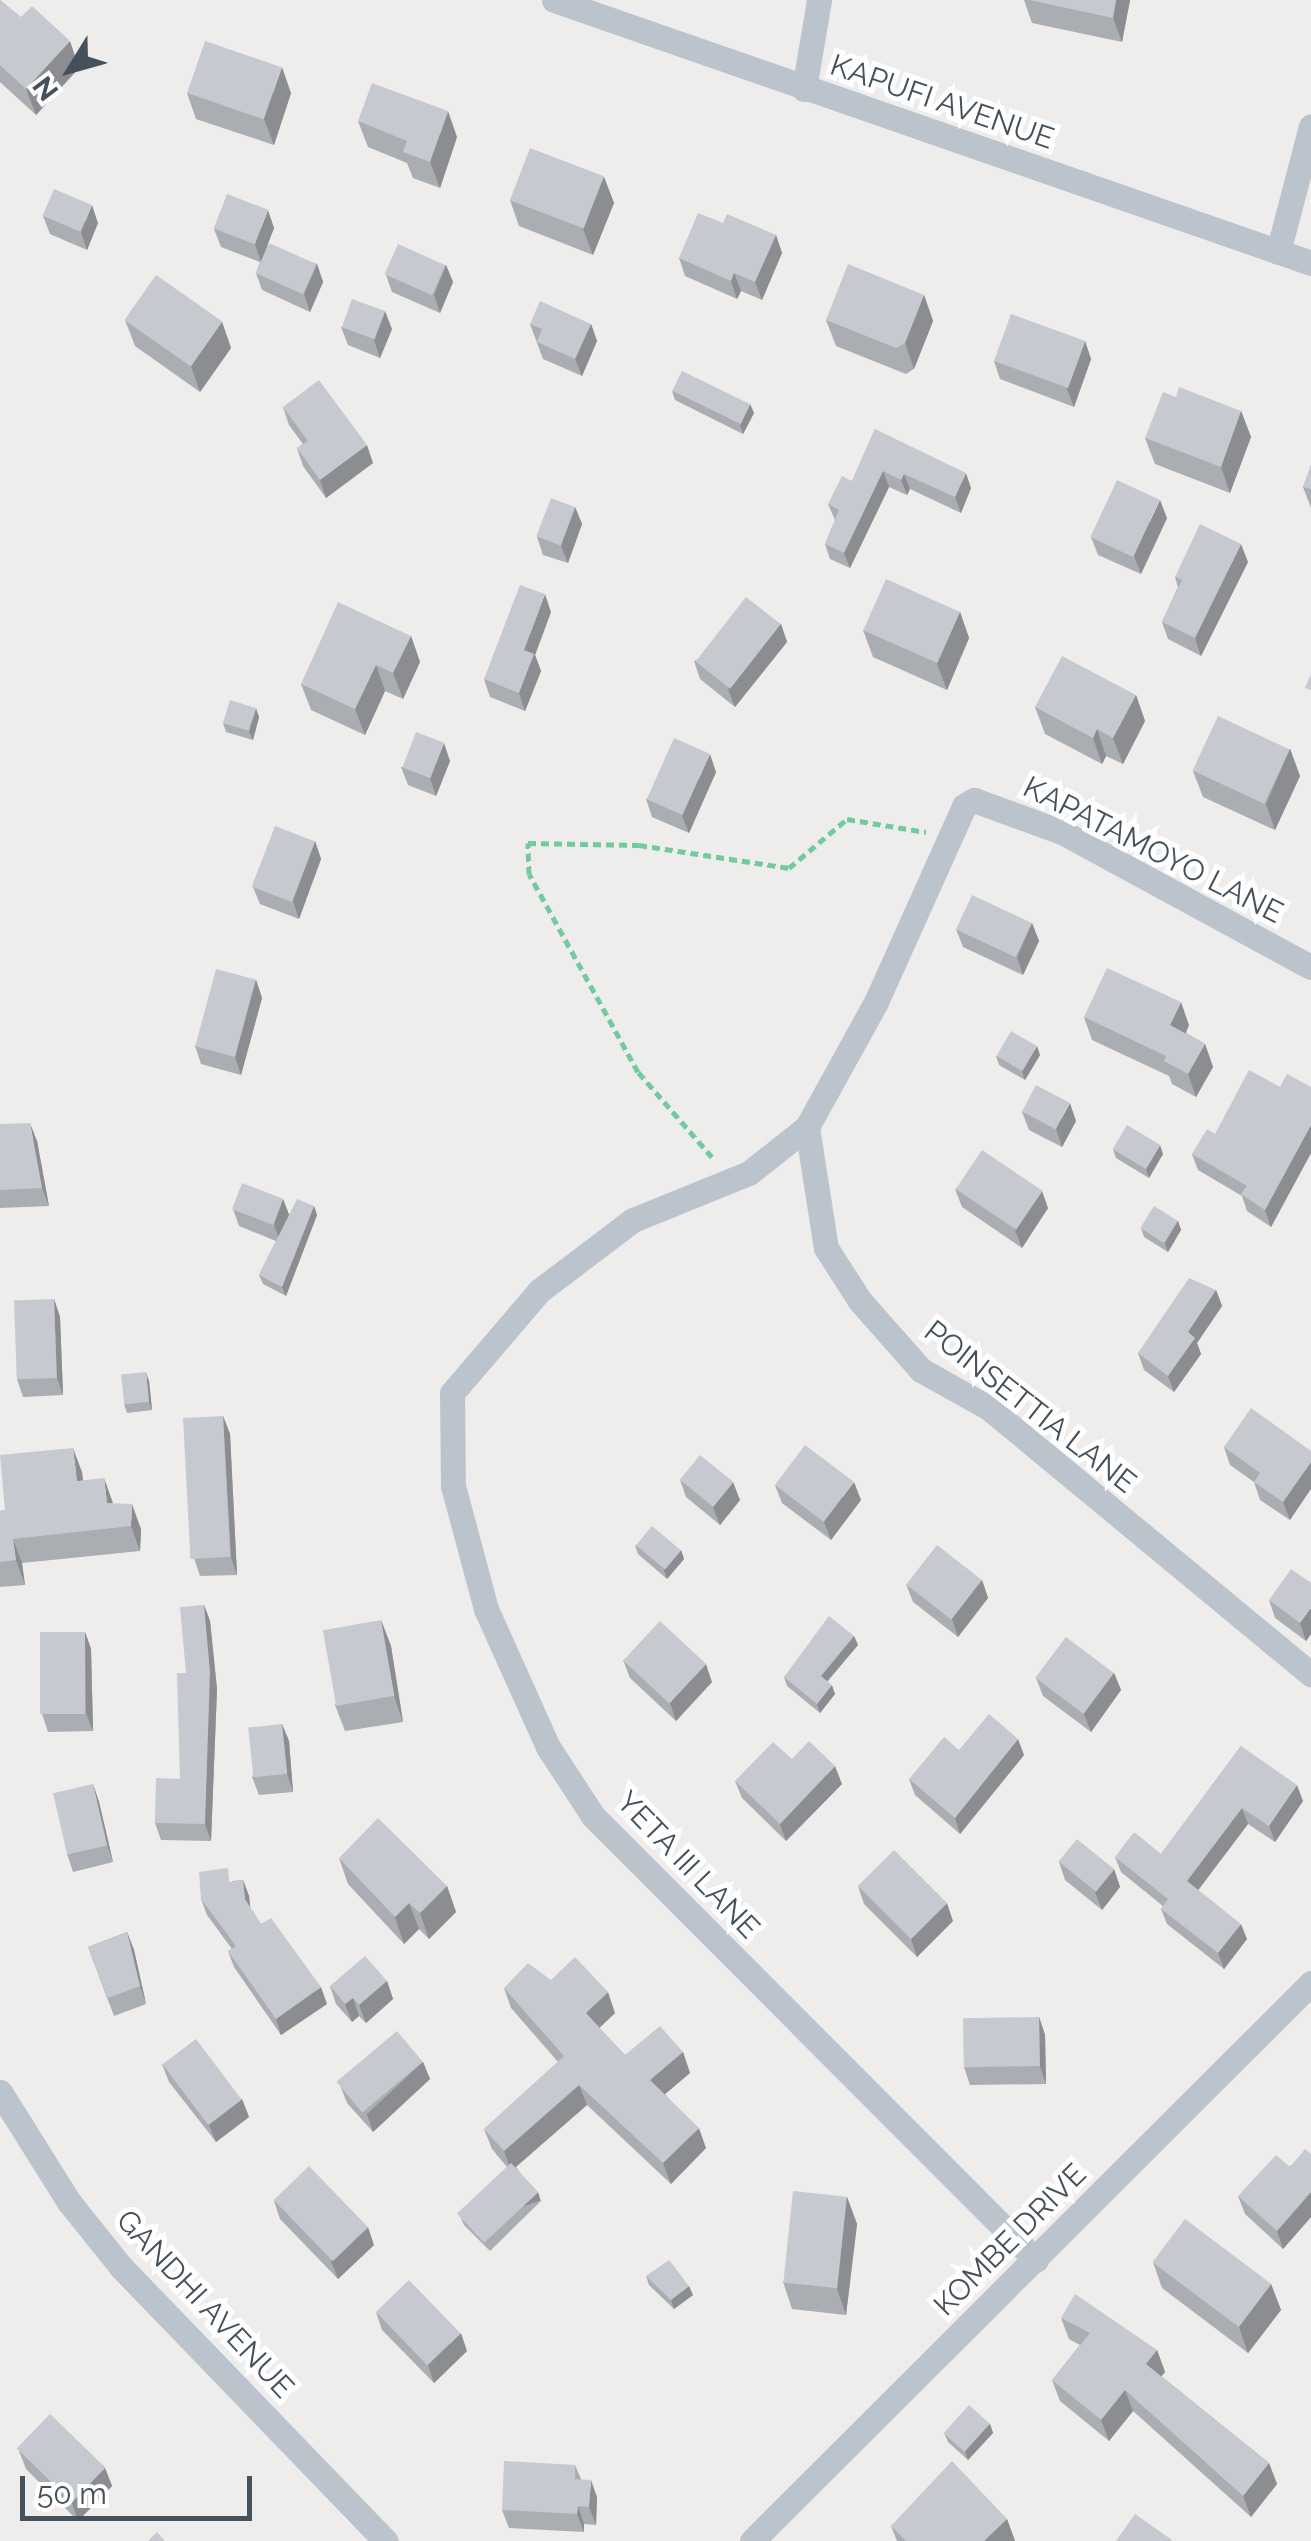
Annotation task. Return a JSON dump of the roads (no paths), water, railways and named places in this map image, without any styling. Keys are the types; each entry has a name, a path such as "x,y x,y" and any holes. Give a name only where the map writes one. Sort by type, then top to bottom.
{"street":[{"name":"KAPUFI AVENUE","path":"554,0 1311,263"},
{"path":"804,90 820,0"},
{"path":"1278,252 1311,126"},
{"name":"KAPATAMOYO LANE","path":"807,1127 876,1002 964,806 984,800 1062,832 1311,967"},
{"name":"YETA III LANE","path":"807,1127 730,1180 633,1220 539,1291 452,1393 452,1486 481,1591 548,1747 593,1816 1036,2260"},
{"name":"POINSETTIA LANE","path":"807,1127 826,1248 860,1301 921,1370 989,1408 1311,1674"},
{"name":"KOMBE DRIVE","path":"752,2541 1311,1983"},
{"name":"GANDHI AVENUE","path":"0,2092 69,2202 121,2267 386,2541"}]}
